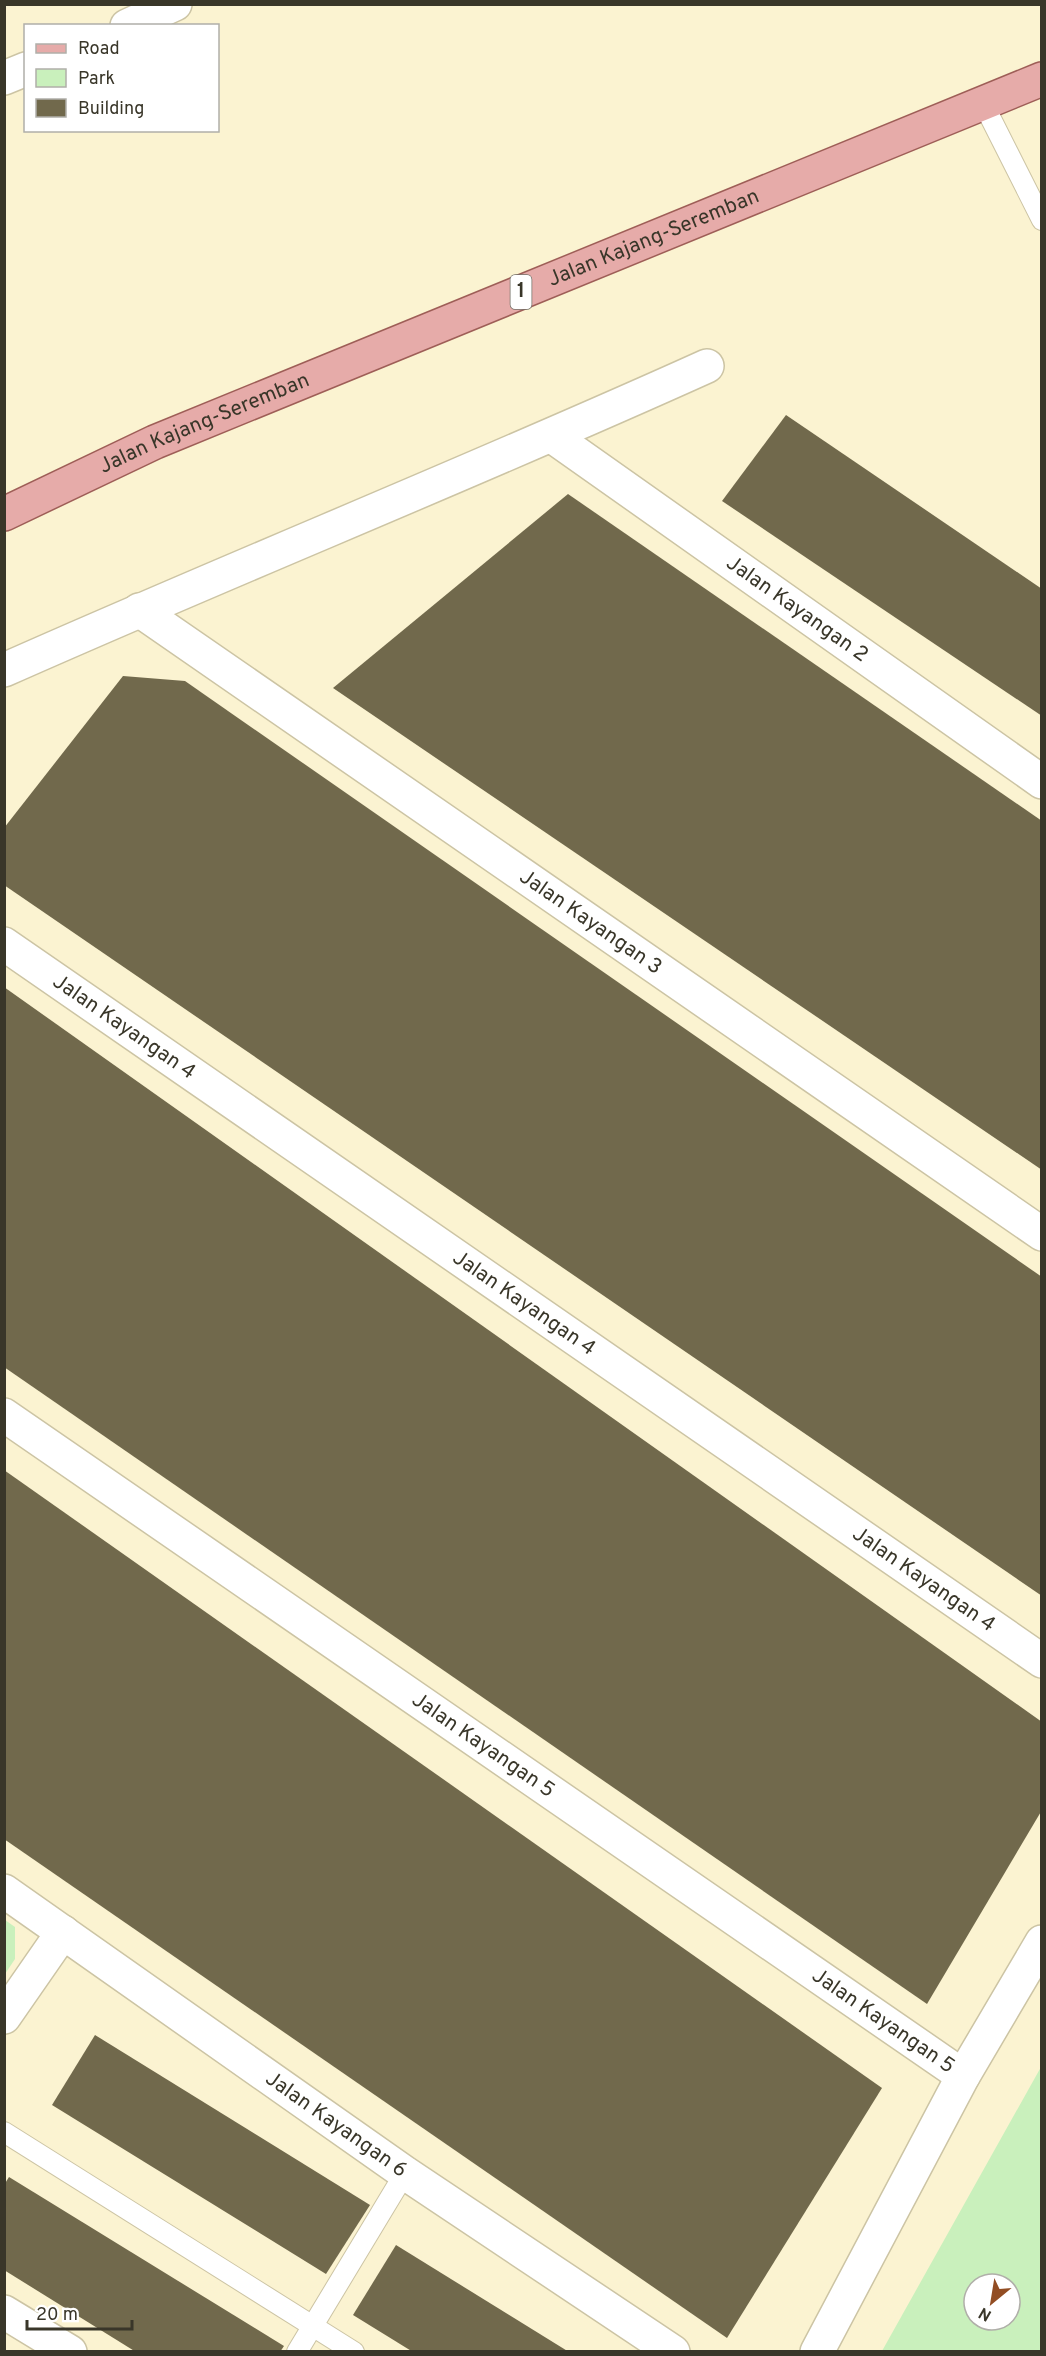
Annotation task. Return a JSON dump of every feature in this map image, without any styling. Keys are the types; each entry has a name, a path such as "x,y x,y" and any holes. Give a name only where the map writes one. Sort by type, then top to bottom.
{"main road":[{"name":"Jalan Kajang-Seremban","path":"4,514 154,442 1041,79"}],"street":[{"path":"131,24 176,4"},
{"path":"4,78 24,70"},
{"path":"4,670 139,610 552,436 708,366"},
{"name":"Jalan Kayangan 2","path":"552,436 1041,782"},
{"name":"Jalan Kayangan 3","path":"139,610 1041,1234"},
{"name":"Jalan Kayangan 4","path":"4,944 1041,1661"},
{"name":"Jalan Kayangan 5","path":"4,1415 963,2076"},
{"name":"Jalan Kayangan 6","path":"4,1891 405,2173 673,2352"},
{"path":"4,2017 63,1932"},
{"path":"818,2352 963,2076 1041,1942"},
{"path":"4,2312 70,2352"}],"lane":[{"path":"983,102 1041,220"},
{"path":"4,2132 354,2352"},
{"path":"297,2352 405,2173"}],"green space":[{"path":"5,1920 15,1927 15,1959 5,1974"},
{"path":"1041,2067 1041,2351 882,2351"}],"building":[{"path":"786,415 1042,589 1042,716 722,501"},
{"path":"568,494 1042,821 1042,1170 333,688"},
{"path":"123,676 185,681 1042,1277 1042,1596 4,885 4,828"},
{"path":"4,987 1042,1722 1042,1810 927,2004 4,1367"},
{"path":"4,1470 882,2088 727,2338 4,1839"},
{"path":"95,2035 370,2205 326,2274 52,2105"},
{"path":"9,2177 284,2346 280,2352 136,2352 4,2270 4,2185"},
{"path":"396,2245 569,2352 413,2352 353,2315"}]}
